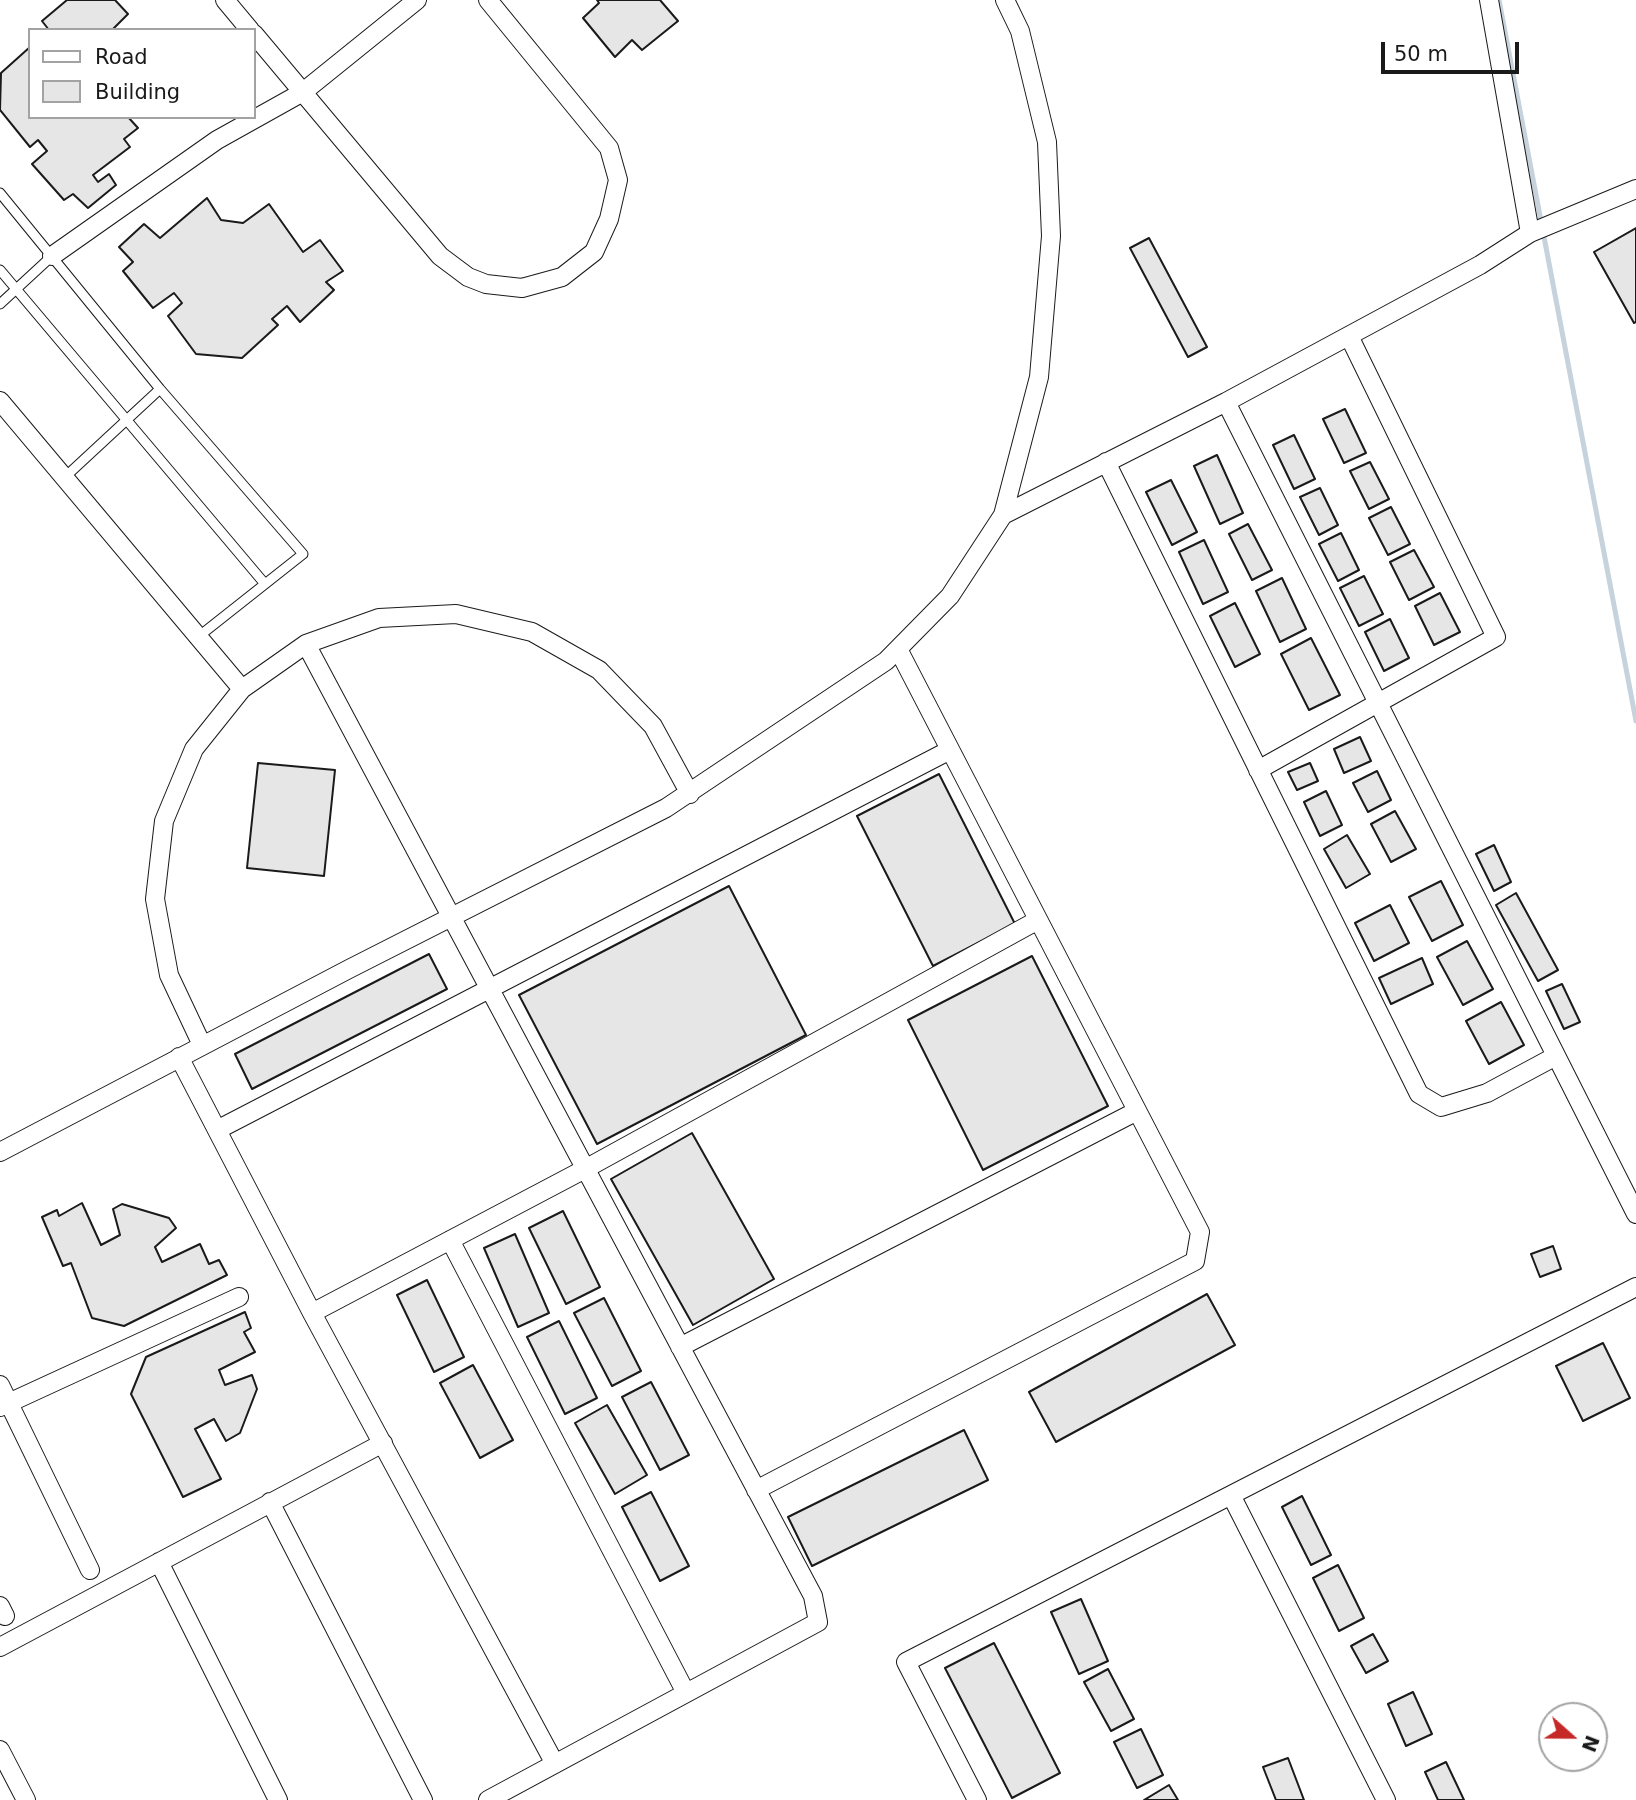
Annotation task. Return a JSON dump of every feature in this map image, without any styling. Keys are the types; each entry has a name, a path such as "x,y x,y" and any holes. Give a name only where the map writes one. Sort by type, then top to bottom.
{"street":[{"path":"225,0 249,28"},
{"path":"256,118 303,92 417,0"},
{"path":"256,37 440,256 468,277 486,284 522,288 562,276 594,252 609,219 618,180 609,148 488,0"},
{"path":"0,1152 690,794 886,661 950,596 1003,515 1039,377 1051,236 1047,142 1020,31 1004,0"},
{"path":"1489,0 1544,228"},
{"path":"52,256 217,140 255,119"},
{"path":"1003,515 1226,402 1544,228 1636,189"},
{"path":"1258,769 1496,637 1349,335"},
{"path":"0,401 242,689"},
{"path":"1226,402 1636,1214"},
{"path":"1107,462 1419,1094 1441,1107 1487,1093 1556,1056"},
{"path":"202,1045 169,975 155,899 164,821 194,749 242,689 306,644 379,618 456,614 532,632 599,670 644,716 653,726 690,794"},
{"path":"306,644 813,1596 818,1622 488,1800"},
{"path":"756,1490 1195,1261 1200,1232 898,649"},
{"path":"217,1130 950,750"},
{"path":"312,1313 585,1169 1038,920"},
{"path":"179,1057 312,1313 555,1764"},
{"path":"680,1347 1137,1111"},
{"path":"450,1240 686,1693"},
{"path":"977,1800 906,1662 1636,1287"},
{"path":"4,1405 239,1297"},
{"path":"0,1385 4,1405 90,1570"},
{"path":"0,1647 383,1443"},
{"path":"1231,1495 1386,1800"},
{"path":"270,1502 423,1800"},
{"path":"159,1562 278,1800"},
{"path":"0,1750 26,1800"}],"lane":[{"path":"0,193 160,389 303,554 198,637"},
{"path":"0,304 52,256"},
{"path":"0,270 265,584"},
{"path":"64,478 160,389"}],"building":[{"path":"67,0 115,0 128,14 114,28 47,28 42,21"},
{"path":"597,0 660,0 678,21 642,50 632,40 615,57 583,18 599,3"},
{"path":"28,49 28,119 130,119 138,128 124,139 130,147 93,175 98,182 109,174 116,185 88,208 73,194 64,200 32,164 47,151 38,140 30,147 0,110 1,73"},
{"path":"207,198 221,220 243,223 269,204 303,252 320,240 343,271 326,282 334,290 300,322 287,306 272,319 278,325 242,358 196,354 168,316 182,303 174,293 153,308 123,271 133,262 119,247 144,224 160,238"},
{"path":"1636,228 1636,322 1634,323 1594,252"},
{"path":"1149,238 1207,347 1188,357 1130,248"},
{"path":"1345,409 1366,453 1344,463 1323,419"},
{"path":"1294,435 1315,479 1294,489 1273,445"},
{"path":"1217,455 1243,513 1220,524 1194,466"},
{"path":"1370,462 1389,499 1369,509 1350,471"},
{"path":"1171,480 1197,532 1172,545 1146,492"},
{"path":"1320,488 1338,525 1319,535 1300,497"},
{"path":"1391,507 1410,544 1388,555 1369,518"},
{"path":"1248,524 1272,570 1252,580 1229,534"},
{"path":"1341,533 1359,570 1338,581 1319,544"},
{"path":"1204,540 1228,592 1203,604 1179,552"},
{"path":"1414,550 1434,587 1409,600 1390,562"},
{"path":"1364,576 1383,614 1359,626 1340,588"},
{"path":"1282,578 1306,629 1280,642 1256,591"},
{"path":"1440,593 1460,632 1434,645 1415,606"},
{"path":"1235,603 1260,654 1235,667 1210,616"},
{"path":"1390,619 1409,658 1384,671 1365,632"},
{"path":"1311,638 1340,695 1309,710 1281,654"},
{"path":"1360,737 1371,761 1344,773 1334,749"},
{"path":"258,763 335,770 324,876 247,868"},
{"path":"1310,763 1318,781 1297,790 1288,772"},
{"path":"1377,771 1391,800 1368,812 1353,783"},
{"path":"939,774 1015,924 933,966 857,816"},
{"path":"1326,791 1342,825 1320,836 1304,802"},
{"path":"1395,811 1416,849 1391,862 1371,824"},
{"path":"1347,835 1370,874 1346,888 1324,849"},
{"path":"1494,845 1511,882 1494,891 1476,854"},
{"path":"1441,881 1463,925 1432,941 1409,897"},
{"path":"729,886 806,1035 597,1144 519,995"},
{"path":"1516,893 1558,970 1538,981 1496,905"},
{"path":"1390,905 1409,943 1374,961 1355,923"},
{"path":"1467,941 1493,989 1463,1005 1437,957"},
{"path":"429,954 447,989 252,1089 235,1054"},
{"path":"1032,956 1108,1106 983,1170 908,1020"},
{"path":"1422,958 1433,984 1391,1004 1379,978"},
{"path":"1562,984 1580,1022 1564,1029 1546,991"},
{"path":"1501,1002 1524,1045 1489,1064 1466,1021"},
{"path":"692,1133 774,1279 693,1325 611,1179"},
{"path":"82,1203 101,1245 120,1235 113,1209 122,1204 169,1218 176,1228 155,1247 162,1262 200,1244 209,1264 219,1260 227,1275 124,1326 92,1318 71,1263 63,1266 42,1217 57,1210 59,1216"},
{"path":"563,1211 600,1287 566,1304 529,1228"},
{"path":"515,1234 549,1313 518,1327 484,1248"},
{"path":"1553,1246 1561,1269 1540,1277 1531,1254"},
{"path":"427,1280 464,1357 434,1372 397,1295"},
{"path":"1207,1294 1235,1345 1056,1442 1029,1392"},
{"path":"604,1298 641,1371 612,1386 574,1313"},
{"path":"245,1312 251,1328 244,1332 255,1352 219,1370 225,1385 252,1375 257,1389 240,1433 226,1441 214,1419 195,1429 221,1479 183,1497 131,1394 146,1357"},
{"path":"559,1321 597,1398 565,1414 527,1337"},
{"path":"1603,1343 1630,1398 1583,1421 1556,1366"},
{"path":"473,1365 513,1440 480,1458 440,1383"},
{"path":"651,1382 689,1455 660,1470 622,1397"},
{"path":"607,1405 647,1475 615,1494 575,1423"},
{"path":"964,1430 988,1480 812,1566 788,1517"},
{"path":"651,1492 689,1566 660,1581 622,1507"},
{"path":"1302,1496 1331,1555 1311,1565 1282,1507"},
{"path":"1338,1565 1364,1618 1339,1631 1313,1578"},
{"path":"1081,1599 1108,1661 1079,1674 1051,1612"},
{"path":"1373,1634 1388,1661 1366,1673 1351,1646"},
{"path":"994,1643 1060,1773 1012,1798 945,1668"},
{"path":"1108,1669 1134,1719 1111,1731 1084,1682"},
{"path":"1413,1692 1432,1734 1406,1746 1388,1704"},
{"path":"1141,1729 1163,1775 1137,1788 1114,1742"},
{"path":"1288,1758 1304,1800 1276,1800 1263,1767"},
{"path":"1446,1762 1464,1800 1438,1800 1425,1772"},
{"path":"1169,1785 1178,1800 1144,1800"}],"waterway":[{"path":"1499,0 1636,721"}]}
